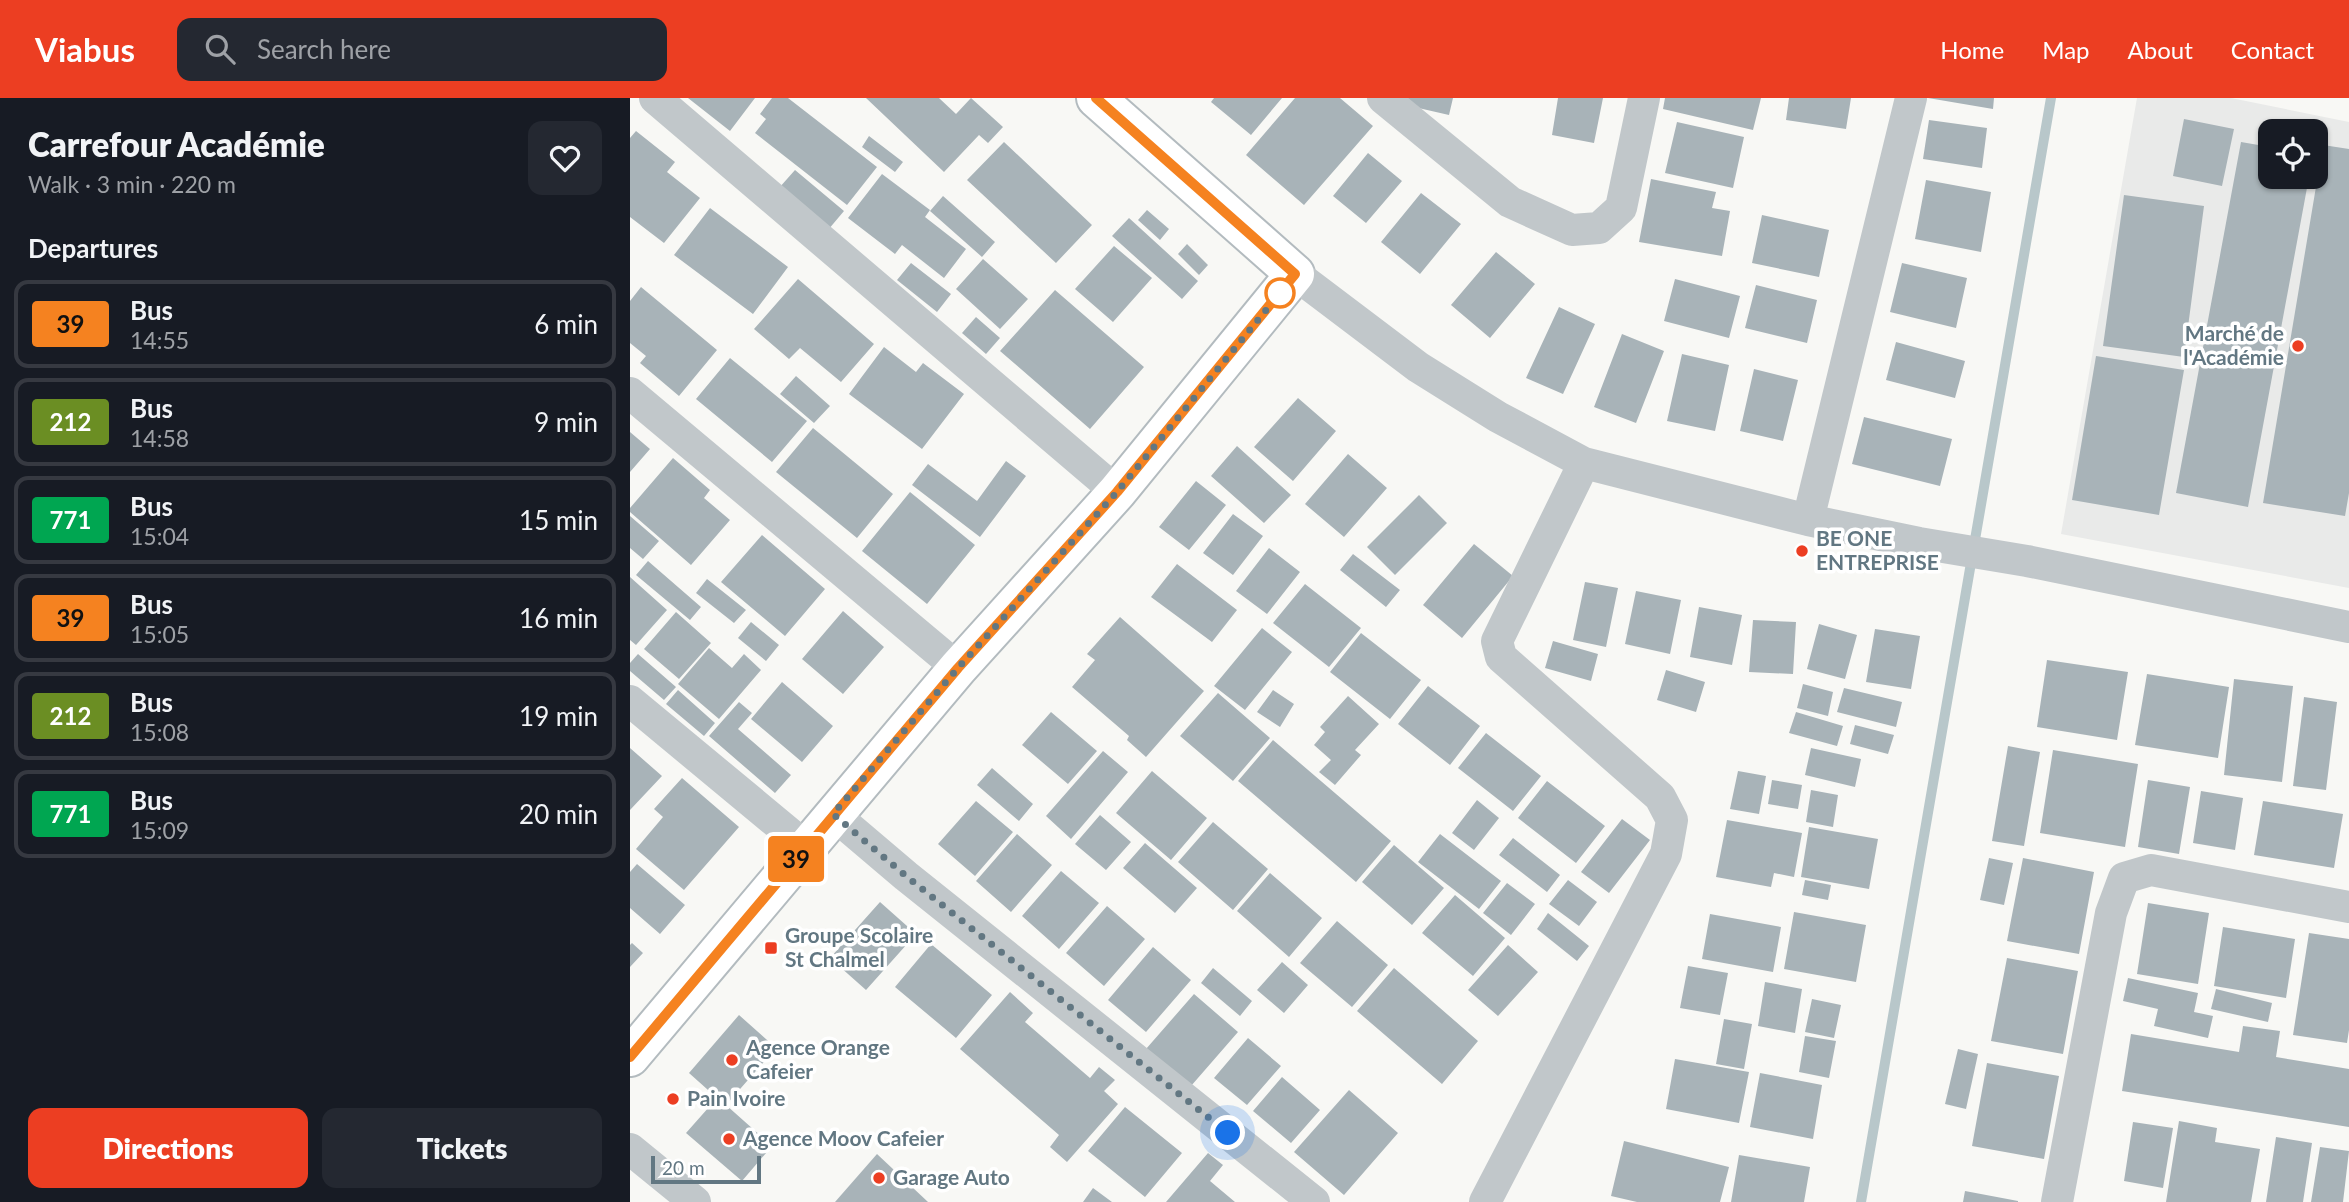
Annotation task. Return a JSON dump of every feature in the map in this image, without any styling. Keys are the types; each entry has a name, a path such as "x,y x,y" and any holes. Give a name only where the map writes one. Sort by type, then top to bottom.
{"street":[{"path":"654,98 1117,492"},
{"path":"1096,98 1295,274 1418,367 1498,417 1584,463 1808,520 1919,543 2027,561 2349,627"},
{"path":"1383,98 1510,202 1572,230 1599,228 1621,208 1644,98"},
{"path":"1808,520 1911,98"},
{"path":"630,1057 958,668 1117,492 1295,274"},
{"path":"630,393 958,668"},
{"path":"1485,1202 1666,854 1672,820 1660,797 1502,657 1497,641 1584,463"},
{"path":"630,701 806,847"},
{"path":"833,814 906,876 1314,1202"},
{"path":"2057,1202 2111,913 2124,878 2151,870 2349,907"},
{"path":"630,1149 695,1202"}],"shaded area":[{"path":"2137,98 2231,98 2349,122 2349,588 2061,534"}],"building":[{"path":"688,98 755,98 730,131"},
{"path":"772,98 788,98 877,167 847,205 755,133 766,119 760,114"},
{"path":"866,98 939,98 956,114 971,98 1003,127 988,143 979,135 944,172"},
{"path":"1214,98 1282,98 1251,135 1211,102"},
{"path":"1295,98 1340,98 1373,126 1304,205 1246,155"},
{"path":"1403,98 1453,98 1449,115 1401,104"},
{"path":"1558,98 1603,98 1594,143 1552,135"},
{"path":"1665,98 1761,98 1753,130 1663,109"},
{"path":"1789,98 1851,98 1846,129 1786,120"},
{"path":"1928,98 1994,98 1993,109"},
{"path":"2184,119 2234,129 2222,186 2173,176"},
{"path":"1929,120 1987,128 1982,168 1923,159"},
{"path":"1677,122 1744,137 1733,188 1665,173"},
{"path":"636,131 675,162 667,172 700,198 664,243 630,217 630,138"},
{"path":"869,136 903,162 895,172 862,147"},
{"path":"1004,142 1092,225 1056,263 967,180"},
{"path":"2241,142 2258,145 2258,189 2307,189 2248,507 2176,493"},
{"path":"2328,146 2349,149 2349,493 2345,516 2263,503 2316,189 2328,189"},
{"path":"1368,153 1402,181 1366,223 1333,196"},
{"path":"795,170 844,211 828,230 779,188"},
{"path":"882,174 930,210 925,217 966,249 944,278 902,245 895,254 848,218"},
{"path":"1651,179 1716,192 1712,208 1730,211 1722,256 1639,242"},
{"path":"1926,180 1991,192 1981,252 1915,239"},
{"path":"1421,193 1461,224 1420,274 1381,242"},
{"path":"2124,195 2204,206 2184,357 2103,346"},
{"path":"943,196 995,242 982,257 930,211"},
{"path":"710,208 788,267 753,314 674,255"},
{"path":"1147,210 1169,229 1160,240 1138,220"},
{"path":"1762,215 1829,230 1819,277 1752,263"},
{"path":"1129,218 1198,281 1182,299 1112,236"},
{"path":"1187,244 1208,265 1199,275 1178,254"},
{"path":"1114,246 1152,278 1113,322 1075,289"},
{"path":"1496,252 1535,284 1490,338 1451,305"},
{"path":"983,259 1028,299 1000,329 956,289"},
{"path":"911,263 951,294 937,312 897,280"},
{"path":"1902,263 1967,278 1956,328 1890,312"},
{"path":"798,279 874,344 841,382 800,348 789,359 754,329"},
{"path":"1675,279 1740,296 1729,338 1664,321"},
{"path":"1756,285 1817,300 1807,343 1745,328"},
{"path":"641,287 717,350 679,396 640,363 646,356 630,343 630,301"},
{"path":"1055,290 1144,367 1090,429 1000,351"},
{"path":"1559,307 1595,324 1563,394 1526,378"},
{"path":"976,317 1000,338 986,354 962,333"},
{"path":"1622,334 1664,351 1636,423 1594,407"},
{"path":"1896,342 1965,361 1955,398 1886,380"},
{"path":"884,347 916,372 923,363 964,394 922,449 849,394"},
{"path":"1682,354 1729,365 1715,431 1667,421"},
{"path":"2096,356 2184,370 2159,515 2072,500"},
{"path":"730,358 807,421 772,462 696,399"},
{"path":"1754,369 1798,380 1783,441 1740,431"},
{"path":"796,376 830,406 814,423 780,394"},
{"path":"1298,398 1336,431 1293,481 1254,447"},
{"path":"1864,417 1952,439 1940,486 1852,464"},
{"path":"813,428 893,494 857,538 776,472"},
{"path":"630,432 650,449 630,472"},
{"path":"1237,446 1291,495 1264,523 1211,476"},
{"path":"1348,454 1387,488 1344,537 1305,504"},
{"path":"673,458 710,490 704,498 730,520 691,565 630,512 630,508"},
{"path":"1006,461 1026,476 980,537 912,485 928,464 977,501"},
{"path":"1196,481 1226,505 1189,550 1159,527"},
{"path":"910,492 975,545 927,604 862,551"},
{"path":"1419,495 1447,523 1395,575 1367,547"},
{"path":"1233,514 1263,536 1233,575 1203,553"},
{"path":"630,516 659,541 643,559 630,548"},
{"path":"762,535 825,589 785,636 721,582"},
{"path":"1474,544 1513,576 1462,638 1423,605"},
{"path":"1269,548 1300,572 1267,614 1236,591"},
{"path":"1353,554 1400,590 1386,607 1340,570"},
{"path":"648,561 701,607 690,620 636,575"},
{"path":"1177,564 1237,610 1212,642 1151,597"},
{"path":"630,577 667,610 636,645 630,640"},
{"path":"707,579 746,610 734,623 696,593"},
{"path":"1585,582 1618,588 1606,647 1573,640"},
{"path":"1305,584 1361,628 1329,667 1273,623"},
{"path":"1636,591 1681,600 1670,654 1625,644"},
{"path":"1699,607 1742,615 1732,665 1690,657"},
{"path":"843,611 884,647 843,694 802,659"},
{"path":"676,612 711,643 679,679 644,649"},
{"path":"1120,617 1204,691 1146,757 1127,740 1129,736 1072,687 1095,660 1087,654"},
{"path":"1753,620 1796,622 1793,674 1749,672"},
{"path":"751,622 779,645 766,661 738,638"},
{"path":"1819,624 1857,635 1845,679 1807,669"},
{"path":"1262,628 1292,652 1245,710 1214,686"},
{"path":"1875,629 1920,636 1911,689 1866,682"},
{"path":"1361,633 1421,680 1390,719 1330,672"},
{"path":"1553,641 1598,654 1591,681 1545,668"},
{"path":"709,648 732,668 744,654 761,670 719,719 678,684"},
{"path":"638,654 676,687 664,700 630,671 630,663"},
{"path":"2047,660 2128,672 2117,740 2037,727"},
{"path":"1666,670 1705,682 1696,712 1657,700"},
{"path":"2147,674 2229,687 2218,758 2135,745"},
{"path":"2234,679 2293,686 2282,782 2224,775"},
{"path":"782,682 833,726 802,762 751,719"},
{"path":"1803,684 1833,692 1828,716 1797,708"},
{"path":"1428,686 1480,726 1450,765 1398,724"},
{"path":"1844,688 1902,702 1896,727 1837,712"},
{"path":"678,690 715,723 704,736 666,704"},
{"path":"1273,690 1294,704 1280,727 1257,712"},
{"path":"1218,693 1270,738 1233,781 1180,736"},
{"path":"1348,696 1379,724 1355,750 1361,755 1335,785 1319,772 1331,760 1314,745 1325,732 1320,727"},
{"path":"2304,697 2337,702 2326,790 2293,786"},
{"path":"739,702 752,713 738,729 791,775 775,793 709,736"},
{"path":"1051,712 1097,751 1068,784 1022,745"},
{"path":"1796,712 1843,726 1837,746 1789,733"},
{"path":"1855,725 1894,735 1888,754 1850,744"},
{"path":"1486,733 1541,776 1513,811 1458,768"},
{"path":"1273,740 1391,841 1356,882 1238,781"},
{"path":"2008,746 2040,752 2024,846 1992,841"},
{"path":"630,748 662,776 630,810"},
{"path":"1811,748 1861,759 1855,787 1805,775"},
{"path":"2053,750 2138,764 2125,847 2040,833"},
{"path":"1103,751 1128,772 1071,839 1046,816"},
{"path":"992,768 1033,804 1019,821 977,785"},
{"path":"1152,771 1207,818 1171,860 1116,813"},
{"path":"1738,771 1766,776 1759,814 1730,809"},
{"path":"682,778 739,827 684,890 636,849 663,817 654,809"},
{"path":"1772,780 1802,785 1798,809 1768,804"},
{"path":"2148,780 2190,787 2179,854 2138,847"},
{"path":"1547,781 1605,826 1576,863 1518,818"},
{"path":"1811,790 1838,795 1833,827 1806,822"},
{"path":"2201,791 2243,798 2235,850 2193,843"},
{"path":"1477,800 1499,818 1474,850 1452,833"},
{"path":"976,801 1013,832 975,876 938,844"},
{"path":"2263,801 2343,814 2334,868 2254,855"},
{"path":"1100,815 1131,842 1106,870 1075,844"},
{"path":"1622,819 1650,840 1609,893 1581,872"},
{"path":"1727,820 1802,833 1794,877 1774,873 1771,887 1716,877"},
{"path":"1213,822 1268,869 1233,910 1178,862"},
{"path":"1809,827 1878,839 1869,889 1801,877"},
{"path":"1017,834 1052,865 1011,912 976,881"},
{"path":"1440,834 1501,881 1479,909 1418,862"},
{"path":"1513,838 1560,875 1547,892 1499,855"},
{"path":"1145,843 1197,888 1175,913 1123,868"},
{"path":"1394,845 1444,888 1412,925 1362,882"},
{"path":"1989,858 2013,863 2004,905 1980,900"},
{"path":"2023,858 2094,872 2079,954 2007,941"},
{"path":"637,864 685,905 660,934 630,908 630,872"},
{"path":"1061,871 1099,903 1059,949 1022,916"},
{"path":"1270,873 1322,918 1289,957 1237,911"},
{"path":"1568,880 1597,902 1579,926 1549,904"},
{"path":"1805,880 1831,885 1828,900 1802,895"},
{"path":"1507,883 1535,904 1511,935 1483,913"},
{"path":"1455,895 1505,938 1473,976 1422,933"},
{"path":"880,902 916,934 866,990 830,958"},
{"path":"2148,903 2209,913 2198,984 2137,974"},
{"path":"1107,906 1145,939 1104,986 1066,953"},
{"path":"1794,912 1866,925 1856,982 1784,969"},
{"path":"1548,913 1589,946 1577,961 1537,929"},
{"path":"1710,914 1781,927 1773,972 1702,959"},
{"path":"1337,921 1388,965 1352,1007 1300,963"},
{"path":"2223,927 2295,939 2286,998 2214,986"},
{"path":"2309,933 2349,939 2347,1043 2293,1035"},
{"path":"632,943 643,953 630,967 630,945"},
{"path":"931,944 992,995 956,1038 895,987"},
{"path":"1508,945 1538,972 1498,1016 1468,990"},
{"path":"1153,947 1191,980 1146,1032 1108,1000"},
{"path":"2007,958 2078,971 2063,1054 1991,1041"},
{"path":"1282,962 1308,985 1284,1013 1257,990"},
{"path":"1688,966 1728,973 1720,1015 1680,1008"},
{"path":"1213,968 1252,1001 1240,1016 1201,983"},
{"path":"1394,968 1478,1041 1442,1084 1357,1011"},
{"path":"2128,978 2198,993 2194,1012 2213,1016 2208,1038 2154,1026 2158,1009 2123,1001"},
{"path":"1765,982 1802,989 1795,1033 1758,1026"},
{"path":"2216,989 2272,1003 2268,1022 2211,1009"},
{"path":"1010,992 1033,1013 1025,1022 1090,1078 1099,1067 1115,1080 1104,1091 1118,1104 1067,1162 1050,1147 1059,1135 960,1049"},
{"path":"1194,994 1238,1032 1191,1086 1146,1049"},
{"path":"1812,999 1841,1005 1834,1038 1805,1032"},
{"path":"739,1015 776,1048 726,1105 772,1146 742,1181 686,1133 717,1098 689,1073"},
{"path":"1724,1019 1752,1024 1744,1069 1716,1064"},
{"path":"2243,1026 2280,1031 2276,1057 2349,1069 2349,1127 2122,1091 2131,1034 2239,1052"},
{"path":"1805,1036 1836,1041 1829,1078 1799,1072"},
{"path":"1248,1038 1281,1066 1247,1105 1214,1078"},
{"path":"1958,1049 1978,1054 1966,1109 1945,1104"},
{"path":"1675,1059 1749,1072 1739,1123 1666,1109"},
{"path":"1987,1063 2059,1076 2044,1159 1972,1146"},
{"path":"1760,1073 1822,1085 1813,1139 1750,1127"},
{"path":"1282,1077 1320,1110 1291,1143 1253,1111"},
{"path":"1349,1090 1398,1133 1344,1195 1294,1152"},
{"path":"1125,1107 1182,1153 1145,1197 1088,1151"},
{"path":"2179,1121 2217,1128 2215,1142 2260,1149 2251,1202 2166,1202"},
{"path":"2133,1122 2173,1128 2163,1188 2124,1181"},
{"path":"2276,1137 2312,1143 2303,1202 2266,1202"},
{"path":"1624,1141 1729,1167 1720,1202 1637,1202 1611,1196"},
{"path":"2320,1147 2349,1151 2343,1202 2311,1202"},
{"path":"1208,1153 1223,1165 1210,1181 1235,1202 1166,1202"},
{"name":"Garage Auto","path":"877,1154 928,1202 835,1202"},
{"path":"1739,1155 1810,1167 1804,1202 1731,1202"},
{"path":"1093,1188 1112,1202 1083,1202"},
{"path":"1965,1191 2018,1201 2018,1202 1963,1202"}],"waterway":[{"path":"1861,1202 2051,98"}],"bus line":[{"name":"39","path":"630,1057 958,668 1117,492 1295,274 1096,98"}],"place":[{"name":"Marché de l'Académie","path":"2298,346"},
{"name":"BE ONE ENTREPRISE","path":"1802,551"},
{"name":"Groupe Scolaire St Chalmel","path":"771,948"},
{"name":"Agence Orange Cafeier","path":"732,1060"},
{"name":"Pain Ivoire","path":"673,1099"},
{"name":"Agence Moov Cafeier","path":"729,1139"},
{"name":"Garage Auto","path":"879,1178"}],"route":[{"path":"1228,1133 906,876 833,814 958,668 1117,492 1280,293"}]}
